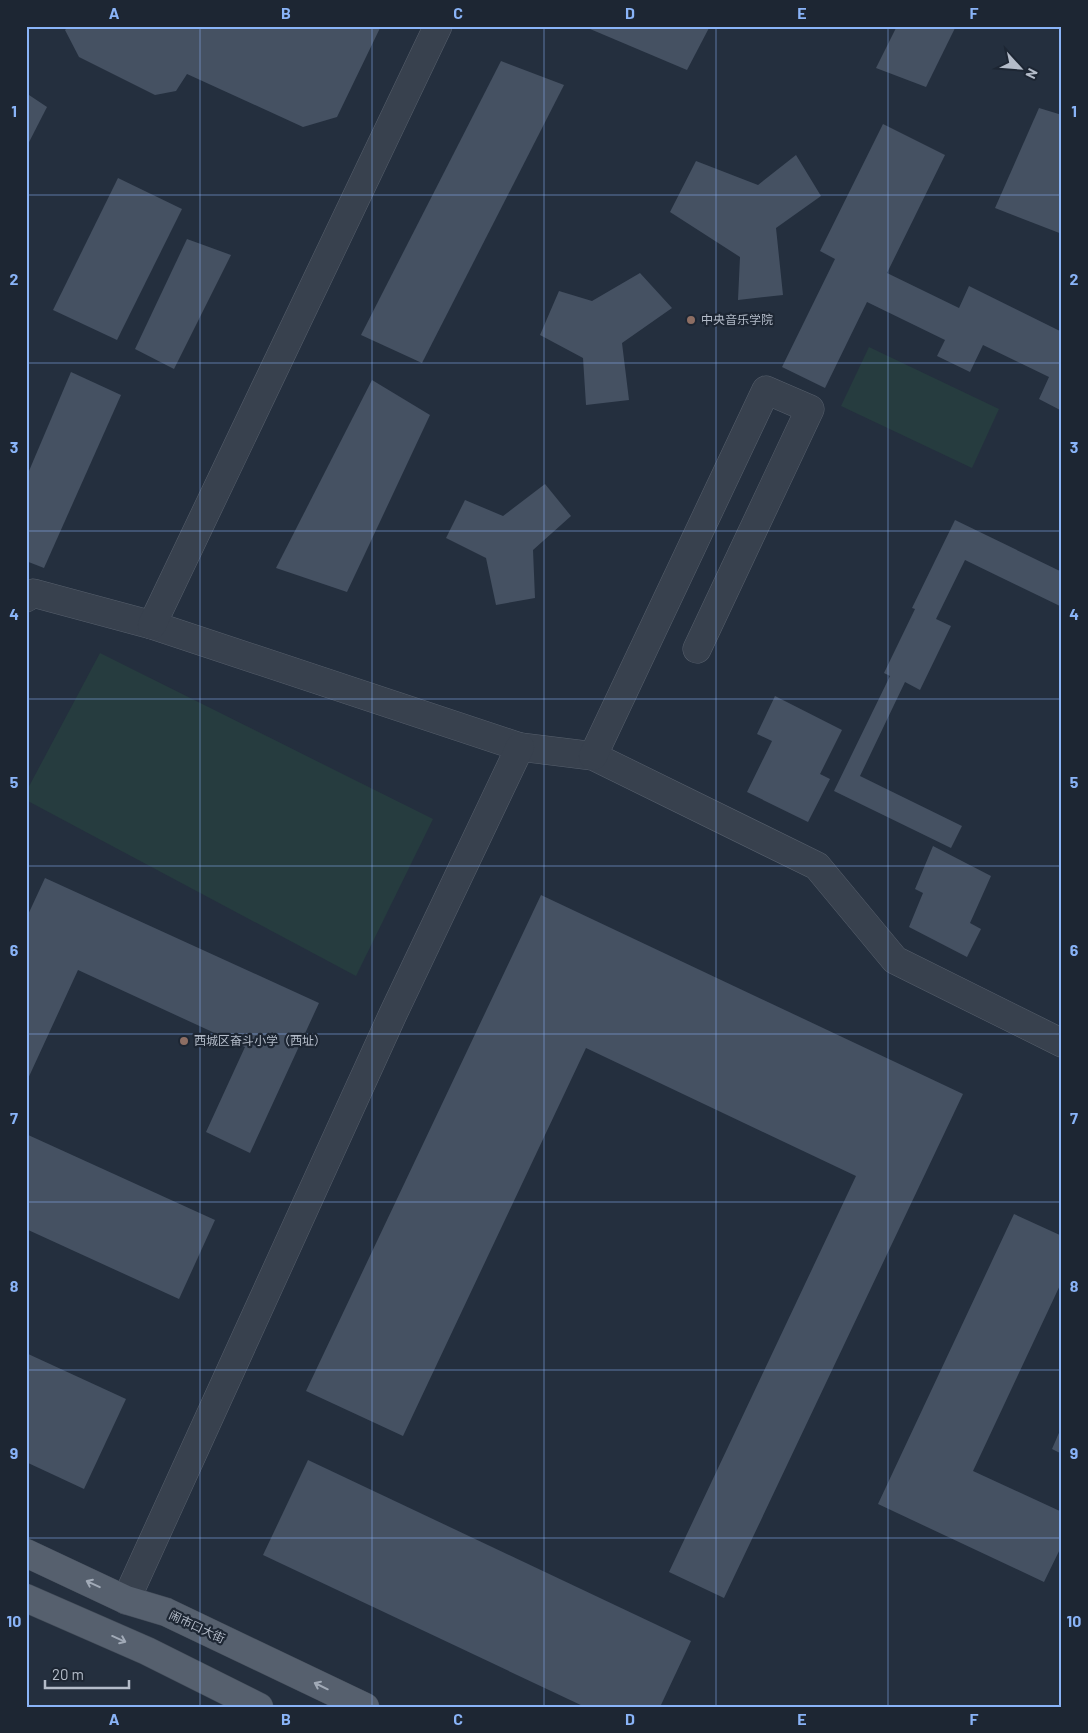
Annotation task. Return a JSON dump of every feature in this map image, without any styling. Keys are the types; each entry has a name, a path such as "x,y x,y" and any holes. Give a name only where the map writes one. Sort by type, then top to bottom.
{"main road":[{"name":"闹市口大街","path":"26,1553 126,1600 166,1612 365,1707"},
{"path":"26,1598 147,1652 246,1704"}],"street":[{"path":"152,625 438,26"},
{"path":"593,756 766,390 810,409 697,649"},
{"path":"26,598 33,593 152,625 520,747 593,756 817,866 895,960 1062,1043"},
{"path":"126,1600 393,1014 520,747"}],"green space":[{"path":"869,347 999,409 972,468 841,406"},
{"path":"100,653 433,819 356,976 26,800 26,792"}],"building":[{"path":"69,26 381,26 337,117 303,127 187,74 176,91 155,95 79,57 65,30"},
{"path":"583,26 710,26 687,70"},
{"path":"897,26 956,26 926,87 876,68"},
{"path":"501,61 564,85 422,363 361,335"},
{"path":"26,93 47,107 26,148"},
{"path":"1039,108 1062,115 1062,234 995,208"},
{"path":"883,124 945,155 887,273 959,308 969,286 1062,332 1062,411 1039,399 1049,377 983,345 970,372 937,356 945,340 867,302 825,388 782,367 835,259 820,251"},
{"path":"796,155 821,196 776,228 783,295 738,300 740,257 670,212 696,161 758,185"},
{"path":"118,178 182,209 117,340 53,310"},
{"path":"187,239 231,255 174,369 135,349"},
{"path":"640,273 672,308 622,343 629,400 586,405 583,358 540,335 559,291 592,301"},
{"path":"71,372 121,395 44,568 26,561 26,478"},
{"path":"372,380 430,415 347,592 276,568"},
{"path":"545,484 571,516 533,550 535,598 496,605 486,558 446,538 465,500 503,516"},
{"path":"955,520 1062,572 1062,607 965,560 936,619 951,626 920,690 905,682 860,776 962,826 951,848 834,791 890,676 884,673 915,609 912,608"},
{"path":"775,696 842,730 820,774 830,779 808,822 747,792 772,741 757,734"},
{"path":"933,846 991,876 970,923 981,929 967,957 909,927 923,893 915,889"},
{"path":"45,878 319,1003 250,1153 206,1132 245,1047 78,970 26,1083 26,919"},
{"path":"541,895 963,1094 724,1598 669,1572 856,1176 586,1048 403,1436 306,1391"},
{"path":"26,1134 215,1220 179,1299 26,1229"},
{"path":"1014,1214 1062,1236 1062,1281 973,1471 1062,1512 1062,1545 1044,1582 878,1504"},
{"path":"26,1353 126,1399 84,1489 26,1462"},
{"path":"1062,1426 1062,1454 1052,1449"},
{"path":"308,1460 691,1641 660,1707 585,1707 263,1555"}],"place":[{"name":"中央音乐学院","path":"691,320"},
{"name":"西城区奋斗小学（西址）","path":"184,1041"}]}
